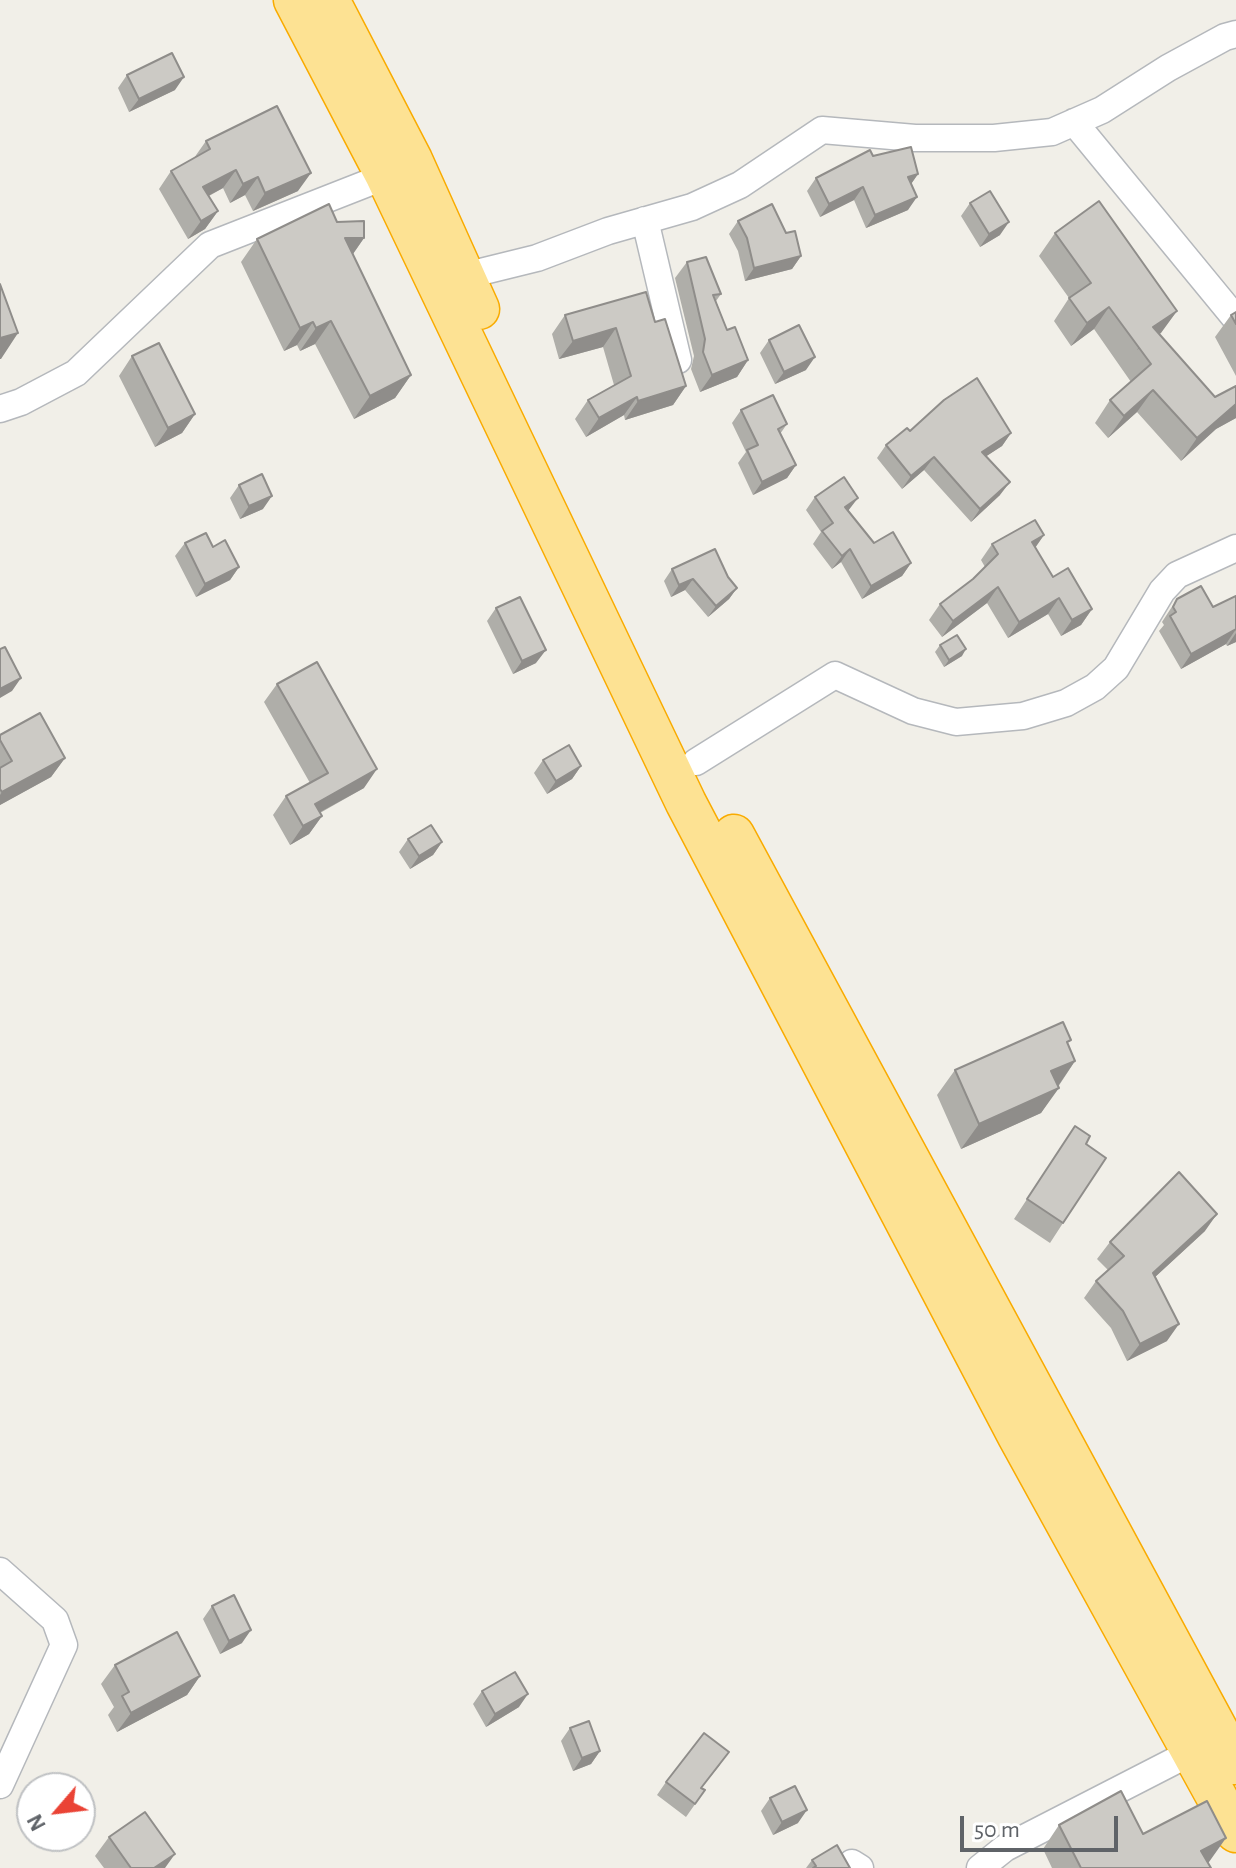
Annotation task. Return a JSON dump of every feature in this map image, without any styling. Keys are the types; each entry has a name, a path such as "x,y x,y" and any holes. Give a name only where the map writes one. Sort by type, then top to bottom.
{"highway":[{"path":"294,0 386,176 686,803 1018,1436 1223,1754"},
{"path":"329,0 412,160 546,456 696,762 1223,1754 1236,1832"}],"street":[{"path":"464,276 537,258 608,231 692,207 740,185 822,130 915,138 994,138 1052,132 1102,110 1191,55 1236,34"},
{"path":"1074,122 1236,319"},
{"path":"0,409 21,402 76,373 210,245 386,176"},
{"path":"645,220 678,360"},
{"path":"696,762 835,675 913,711 956,722 1023,716 1066,703 1095,687 1116,668 1162,591 1177,575 1236,548"},
{"path":"0,1571 55,1620 64,1645 0,1785"},
{"path":"980,1868 1005,1848 1223,1754"}],"building":[{"path":"172,53 184,77 139,99 127,75"},
{"path":"277,106 311,173 265,193 258,177 243,184 236,170 203,187 218,211 201,221 171,171 210,149 206,141"},
{"path":"911,147 918,174 908,177 917,197 875,215 863,187 829,204 816,178 870,150 873,156"},
{"path":"990,191 1009,222 989,234 970,203"},
{"path":"1099,201 1177,311 1153,327 1215,397 1236,386 1236,404 1197,438 1153,390 1124,416 1110,400 1151,364 1109,307 1087,323 1069,298 1091,283 1055,233"},
{"path":"329,204 337,222 364,221 364,238 345,238 411,375 370,396 331,321 316,328 313,322 300,328 257,239"},
{"path":"772,204 786,233 795,231 801,256 754,268 747,238 738,221"},
{"path":"706,257 721,294 713,295 727,330 735,327 748,360 712,375 703,352 705,339 687,262"},
{"path":"0,284 18,333 0,338"},
{"path":"646,292 655,322 665,319 686,386 638,401 637,397 599,418 588,400 631,376 616,328 573,341 565,315"},
{"path":"799,325 815,357 784,372 769,340"},
{"path":"159,343 195,414 168,428 132,356"},
{"path":"977,378 1011,433 982,452 1010,482 980,509 934,457 911,476 886,445 907,428 910,431 944,400"},
{"path":"773,395 787,424 778,429 796,465 762,482 747,450 758,445 741,410"},
{"path":"262,474 272,496 249,506 239,485"},
{"path":"844,477 858,498 845,507 874,543 893,532 911,563 871,586 850,549 842,556 822,531 833,523 815,497"},
{"path":"1035,520 1044,535 1032,542 1053,577 1068,568 1092,609 1072,620 1059,598 1019,622 998,587 953,621 940,604 973,579 998,554 992,544"},
{"path":"206,533 213,547 225,540 239,567 205,584 185,543"},
{"path":"715,549 728,577 737,588 716,606 693,579 679,585 672,569"},
{"path":"1201,586 1213,607 1236,596 1236,629 1191,654 1170,616 1176,612 1173,607 1177,599"},
{"path":"520,597 546,650 522,661 496,608"},
{"path":"957,635 966,649 949,660 940,645"},
{"path":"5,647 21,678 0,689 0,649"},
{"path":"317,662 377,769 315,804 322,816 303,826 286,796 328,773 277,684"},
{"path":"40,713 65,758 2,792 0,768 12,761 0,735"},
{"path":"569,745 581,766 556,781 543,760"},
{"path":"431,825 442,842 419,856 408,839"},
{"path":"1063,1022 1075,1061 1051,1071 1059,1088 979,1124 955,1070"},
{"path":"1075,1126 1090,1136 1086,1144 1106,1158 1063,1223 1027,1199"},
{"path":"1179,1172 1217,1214 1153,1273 1179,1324 1140,1344 1123,1311 1096,1281 1124,1256 1110,1242"},
{"path":"234,1595 251,1630 229,1641 212,1606"},
{"path":"177,1632 200,1676 131,1713 122,1696 129,1692 115,1665"},
{"path":"515,1672 528,1694 495,1714 482,1691"},
{"path":"589,1721 600,1751 582,1758 570,1728"},
{"path":"704,1733 729,1752 701,1788 705,1790 695,1804 666,1782"},
{"path":"795,1786 807,1810 782,1822 770,1798"},
{"path":"1121,1791 1143,1834 1207,1801 1226,1838 1201,1851 1211,1868 1081,1868 1059,1825"},
{"path":"145,1812 175,1854 154,1868 131,1868 109,1837"},
{"path":"837,1845 850,1868 813,1868 816,1866 812,1860"}]}
